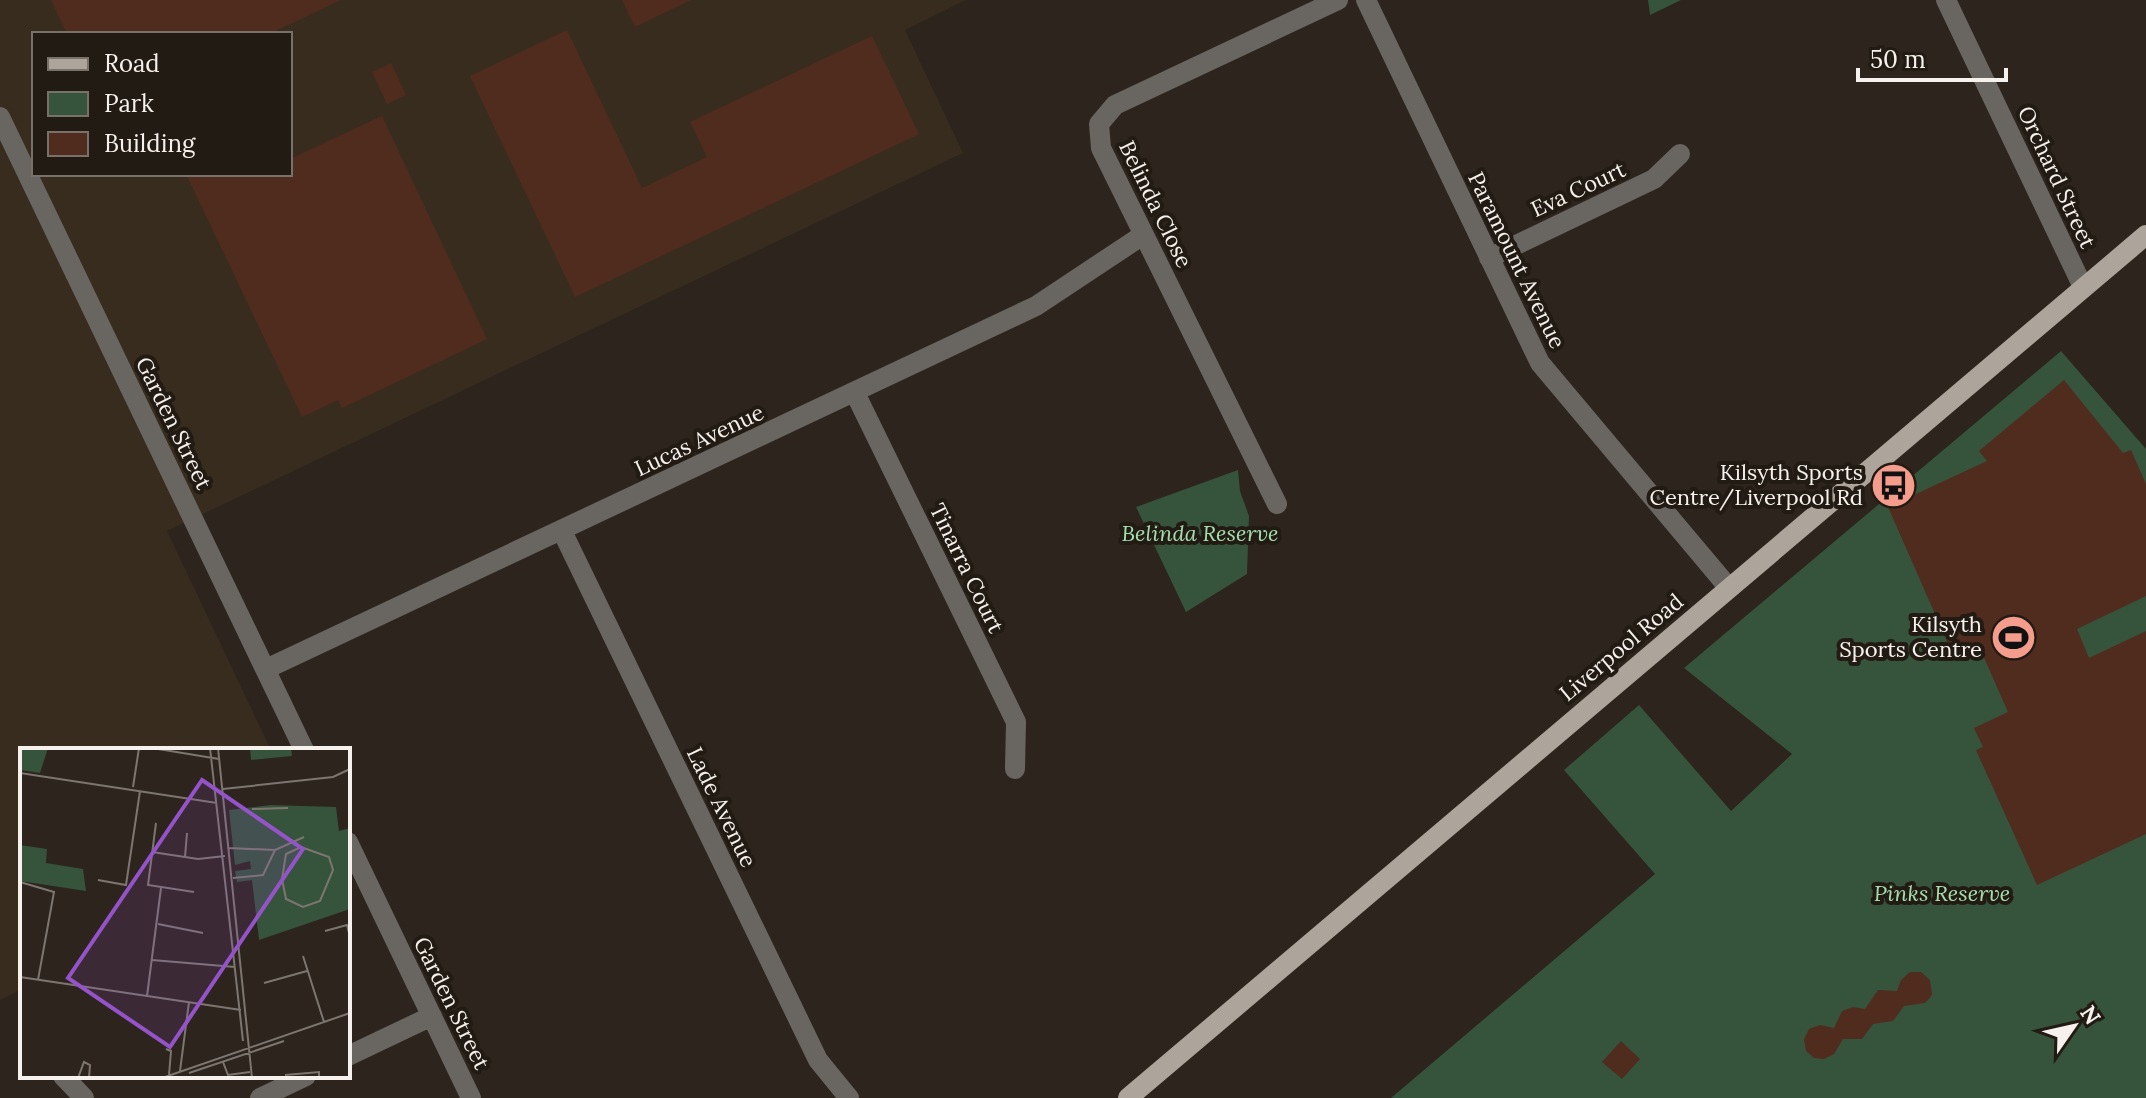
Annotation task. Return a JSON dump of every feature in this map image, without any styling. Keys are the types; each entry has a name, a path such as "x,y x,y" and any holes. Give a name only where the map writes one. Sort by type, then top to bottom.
{"main road":[{"name":"Liverpool Road","path":"1128,1098 2146,235"}],"street":[{"name":"Belinda Close","path":"1277,504 1101,148 1099,124 1115,105 1338,0"},
{"name":"Paramount Avenue","path":"1366,0 1545,372 1729,588"},
{"name":"Orchard Street","path":"1946,0 2083,287"},
{"name":"Garden Street","path":"0,117 303,748"},
{"name":"Eva Court","path":"1489,258 1654,179 1680,154"},
{"name":"Lucas Avenue","path":"266,669 1036,306 1143,235"},
{"name":"Tinarra Court","path":"855,393 1016,722 1015,769"},
{"name":"Lade Avenue","path":"562,531 818,1060 849,1098"},
{"name":"Garden Street","path":"350,846 471,1098"},
{"path":"350,1055 432,1016"},
{"path":"65,1078 84,1098"},
{"path":"260,1098 302,1078"}],"shaded area":[{"path":"0,0 966,0 905,30 963,153 167,531 270,748 20,748 20,990 0,1000"}],"green space":[{"path":"1648,0 1681,0 1650,15"},
{"name":"Pinks Reserve","path":"2061,351 2146,449 2146,1098 1391,1098 1655,874 1564,770 1639,705 1731,811 1792,754 1684,668"},
{"name":"Belinda Reserve","path":"1238,470 1240,491 1249,516 1247,574 1186,612 1136,507"}],"building":[{"path":"51,0 341,0 273,32 66,32"},
{"path":"622,0 691,0 635,27"},
{"path":"567,30 642,188 707,157 690,122 872,36 919,134 575,297 470,76"},
{"path":"391,63 406,95 387,104 372,72"},
{"path":"382,116 487,339 342,408 338,400 302,417 187,176 292,176 292,158"},
{"name":"Kilsyth Sports Centre","path":"2064,380 2123,453 2131,450 2146,484 2146,596 2077,629 2089,658 2146,631 2146,834 2037,885 1976,750 1983,747 1974,728 2008,712 1978,644 1953,655 1888,507 1987,461 1979,451"},
{"path":"1910,972 1921,972 1930,980 1932,995 1925,1003 1904,1006 1893,1021 1873,1024 1862,1039 1843,1039 1834,1054 1824,1059 1814,1058 1806,1051 1804,1039 1809,1029 1820,1025 1834,1028 1842,1011 1853,1007 1865,1009 1878,990 1897,991 1901,980"},
{"path":"1621,1041 1640,1059 1622,1079 1602,1062"}],"place":[{"name":"Kilsyth Sports Centre/Liverpool Rd","path":"1894,485"},
{"name":"Kilsyth Sports Centre","path":"2013,637"}]}
